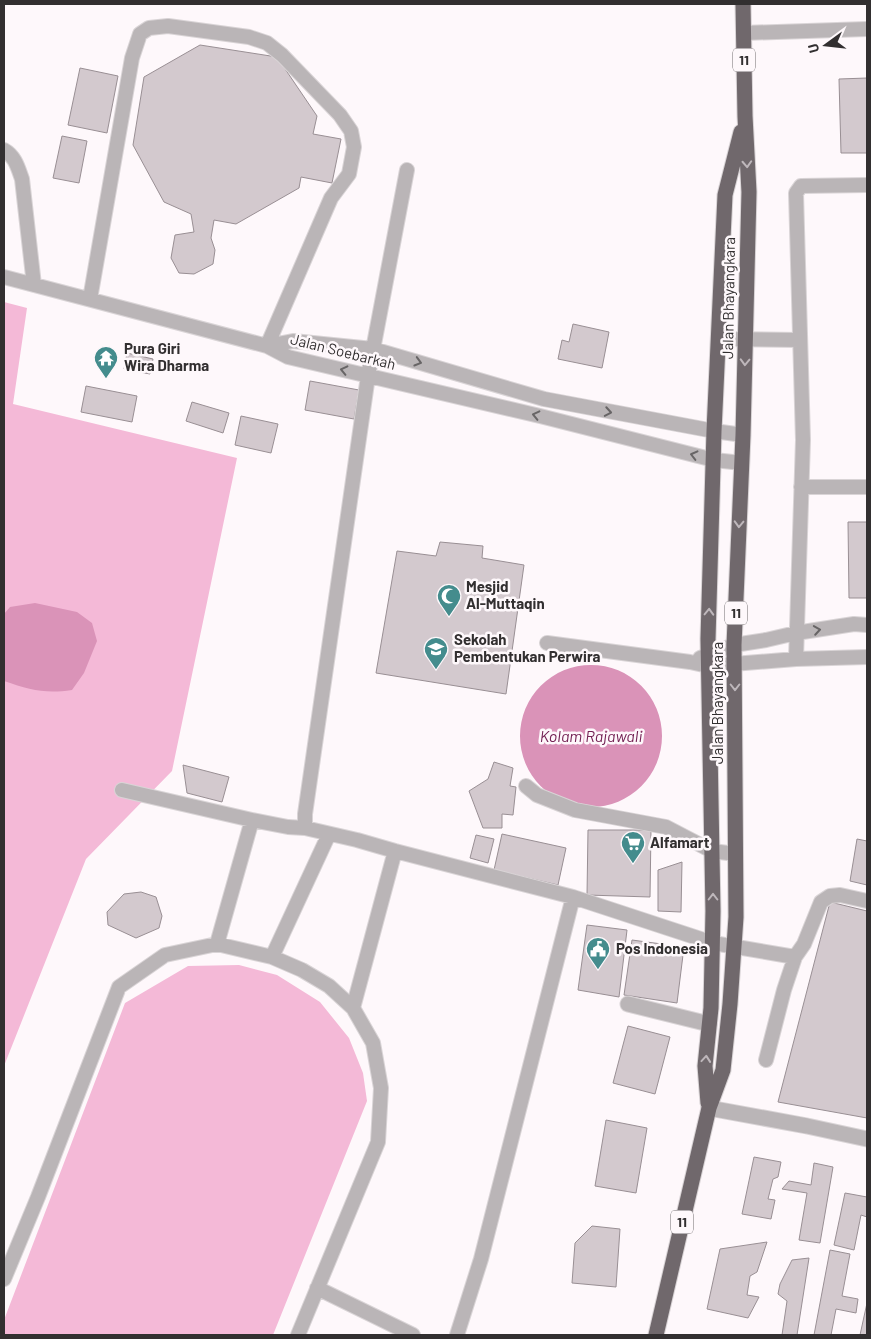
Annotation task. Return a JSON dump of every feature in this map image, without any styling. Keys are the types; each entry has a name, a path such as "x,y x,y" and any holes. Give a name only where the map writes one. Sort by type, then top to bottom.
{"highway":[{"name":"Jalan Bhayangkara","path":"656,1335 709,1108 723,1070 736,917 734,645 743,435 749,192 745,116 743,4"},
{"name":"Jalan Bhayangkara","path":"709,1108 705,1066 711,1008 712,943 708,660 714,431 725,195 745,116"}],"street":[{"path":"628,1004 710,1024"},
{"path":"709,1108 867,1139"}],"lane":[{"path":"4,277 266,346 331,198 349,174 354,147 352,131 340,115 282,55 267,43 249,37 168,26 149,28 140,34 132,58 90,299"},
{"path":"744,33 867,29"},
{"path":"4,150 16,163 22,180 34,285"},
{"path":"305,828 305,814 368,376 407,170"},
{"path":"796,659 803,440 796,193 801,186 867,185"},
{"path":"718,339 800,340"},
{"name":"Jalan Soebarkah","path":"266,346 293,341 373,349 544,399 743,435"},
{"name":"Jalan Soebarkah","path":"266,346 288,357 540,416 714,460 742,463"},
{"path":"802,487 867,487"},
{"path":"708,660 734,645 854,624 867,625"},
{"path":"547,643 690,662 708,660 735,663 867,657"},
{"path":"526,786 537,795 575,810 666,827 712,851 736,854"},
{"path":"122,790 252,820 288,827 305,828 356,840 573,896 712,943 795,957"},
{"path":"217,944 252,820"},
{"path":"272,957 329,834"},
{"path":"353,1008 396,851"},
{"path":"766,1060 784,990 795,957 804,944 822,902 830,896 840,895 867,901"},
{"path":"457,1335 481,1259 573,896"},
{"path":"4,1279 119,987 165,955 217,944 272,957 302,970 329,986 353,1008 373,1044 381,1088 378,1142 298,1335"},
{"path":"317,1288 413,1335"}],"shaded area":[{"path":"4,302 27,308 13,404 237,458 172,771 86,859 4,1066"},
{"path":"239,965 277,975 320,1002 349,1038 363,1073 367,1101 273,1335 4,1335 4,1320 125,1003 188,966"}],"water":[{"path":"35,603 77,612 92,623 97,641 84,673 72,690 54,692 38,690 4,681 4,614 10,607"},
{"name":"Kolam Rajawali","path":"591,665 618,671 630,677 641,686 650,697 656,709 662,736 656,763 650,775 641,786 630,795 618,801 591,807 564,801 552,795 541,786 532,775 526,763 520,736 526,709 532,697 541,686 552,677 564,671"}],"building":[{"path":"200,45 277,57 317,116 313,134 341,139 332,183 301,177 299,188 236,224 214,220 211,238 215,250 213,264 194,274 179,273 171,258 175,235 194,232 191,214 164,202 133,145 144,77"},
{"path":"80,68 118,76 107,133 68,125"},
{"path":"867,78 867,153 841,153 839,79"},
{"path":"62,136 87,141 79,183 53,178"},
{"path":"573,324 609,332 602,368 558,359 562,340 569,342"},
{"path":"127,353 153,359 150,374 124,369"},
{"path":"310,381 359,390 354,419 305,410"},
{"path":"86,386 137,396 132,422 81,412"},
{"path":"192,402 229,413 223,433 186,421"},
{"path":"241,416 278,424 271,453 235,445"},
{"path":"848,522 867,522 867,598 849,598"},
{"path":"440,542 483,546 482,558 524,565 506,694 376,673 397,551 436,556"},
{"path":"494,762 513,768 510,786 516,787 513,815 502,814 502,828 483,828 469,791 488,779"},
{"path":"183,765 229,777 222,802 187,793"},
{"path":"588,830 651,830 650,897 587,895"},
{"path":"502,834 566,848 558,885 494,870"},
{"path":"476,835 494,839 488,863 470,858"},
{"path":"857,839 867,841 867,885 850,881"},
{"path":"682,862 681,912 658,911 658,870"},
{"path":"141,892 156,897 162,916 159,928 136,938 108,925 107,912 124,894"},
{"path":"830,902 867,911 867,1118 778,1102"},
{"path":"587,925 627,930 619,997 578,990"},
{"path":"632,940 684,947 677,1003 624,995"},
{"path":"628,1026 670,1037 655,1094 613,1083"},
{"path":"606,1120 647,1128 636,1193 595,1186"},
{"path":"754,1157 781,1162 778,1177 773,1179 768,1199 775,1200 771,1219 742,1214"},
{"path":"814,1163 833,1167 820,1243 799,1240 807,1193 782,1189 789,1181 811,1185"},
{"path":"845,1193 867,1197 867,1217 861,1215 854,1250 834,1245"},
{"path":"592,1226 620,1229 616,1287 572,1283 575,1243"},
{"path":"767,1242 757,1272 750,1276 747,1295 759,1297 748,1318 707,1309 720,1249"},
{"path":"830,1250 850,1254 842,1296 858,1299 856,1313 836,1309 831,1335 814,1335"},
{"path":"809,1258 797,1335 782,1335 787,1301 778,1294 780,1284 792,1260"},
{"path":"867,1303 867,1335 860,1335"}],"place":[{"name":"Pura Giri Wira Dharma","path":"106,379"},
{"name":"Mesjid Al-Muttaqin","path":"449,617"},
{"name":"Sekolah Pembentukan Perwira","path":"436,670"},
{"name":"Alfamart","path":"633,864"},
{"name":"Pos Indonesia","path":"598,970"}]}
